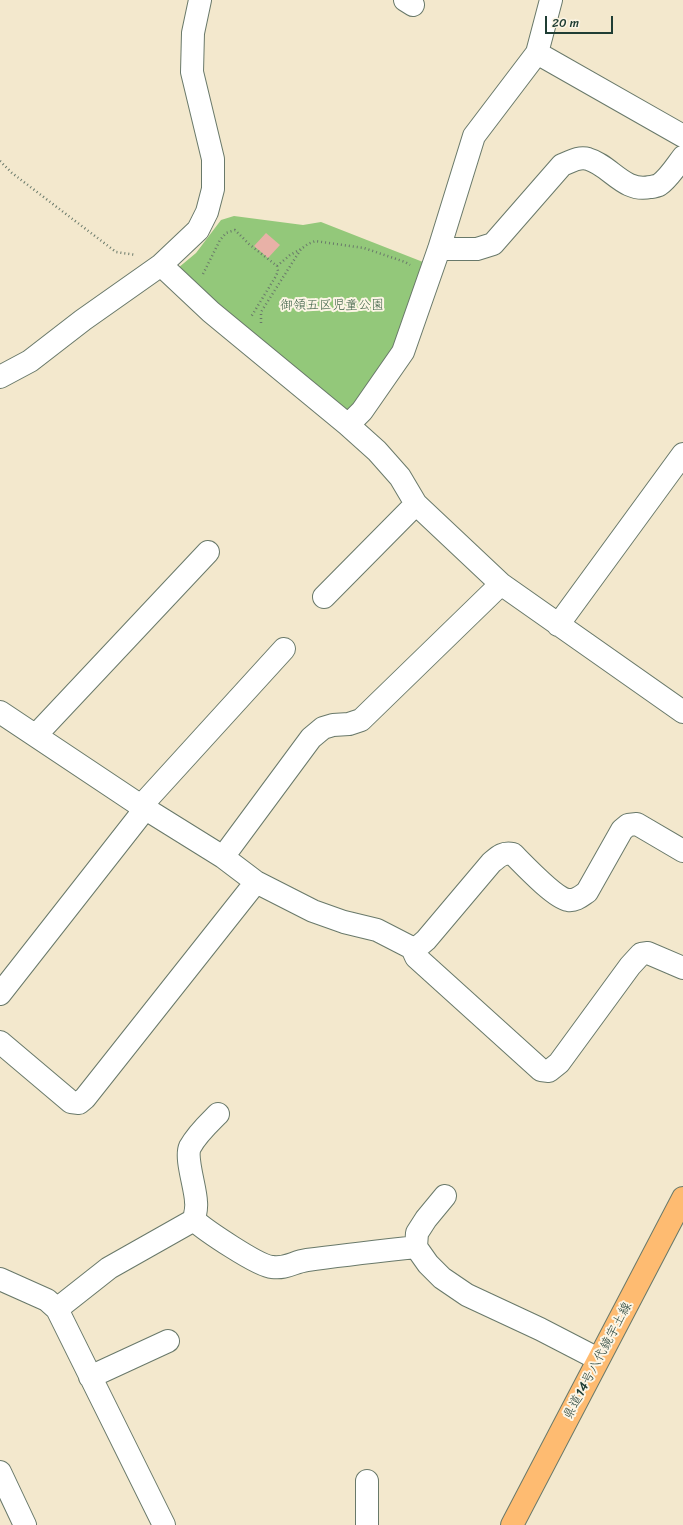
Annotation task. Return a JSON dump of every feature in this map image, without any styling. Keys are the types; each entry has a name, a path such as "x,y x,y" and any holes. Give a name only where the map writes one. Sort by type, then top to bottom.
{"main road":[{"name":"県道14号八代鏡宇土線","path":"512,1525 683,1198"}],"street":[{"path":"0,377 30,361 83,320 161,265 198,230 207,212 213,189 213,159 192,72 193,33 200,0"},
{"path":"348,426 362,411 403,352 439,249 474,136 537,53 551,0"},
{"path":"537,53 683,136"},
{"path":"439,249 478,249 493,244 562,166 577,158 587,158 599,164 627,184 644,189 658,186 683,157"},
{"path":"161,265 211,312 377,451 400,477 416,504 501,584 683,712"},
{"path":"558,625 683,454"},
{"path":"324,597 416,504"},
{"path":"36,735 208,552"},
{"path":"223,857 311,738 323,728 333,724 349,724 361,720 501,584"},
{"path":"0,994 143,807 284,649"},
{"path":"0,712 143,807 223,857 256,882 313,911 344,922 377,930 412,948 416,957 541,1070 549,1071 559,1063 630,966 641,954 648,953 683,968"},
{"path":"412,948 419,946 426,940 491,863 500,855 507,853 513,854 558,896 568,900 578,899 587,892 622,830 628,825 637,824 683,851"},
{"path":"0,1042 70,1102 79,1103 85,1098 256,882"},
{"path":"57,1309 109,1268 194,1220 196,1200 189,1148 197,1136 218,1114"},
{"path":"445,1196 426,1219 417,1233 416,1247 428,1264 442,1278 468,1296 540,1329 598,1359"},
{"path":"194,1220 204,1229 270,1268 287,1267 301,1261 416,1247"},
{"path":"0,1280 47,1300 57,1309 164,1525"},
{"path":"90,1377 168,1341"},
{"path":"0,1472 25,1525"},
{"path":"367,1481 367,1525"}],"path":[{"path":"0,161 12,173 116,252 138,256"},
{"path":"191,293 199,282 220,240 226,233 235,230 249,244 277,266 278,271 252,316 246,320"},
{"path":"277,266 290,255 315,241 364,248 405,262 412,266"},
{"path":"262,325 260,320 261,312 301,249"}],"green space":[{"name":"御領五区児童公園","path":"234,216 303,225 321,222 423,262 399,340 348,413 268,350 178,268 196,253 221,220"}],"building":[{"path":"266,233 280,245 268,258 254,246"}]}
